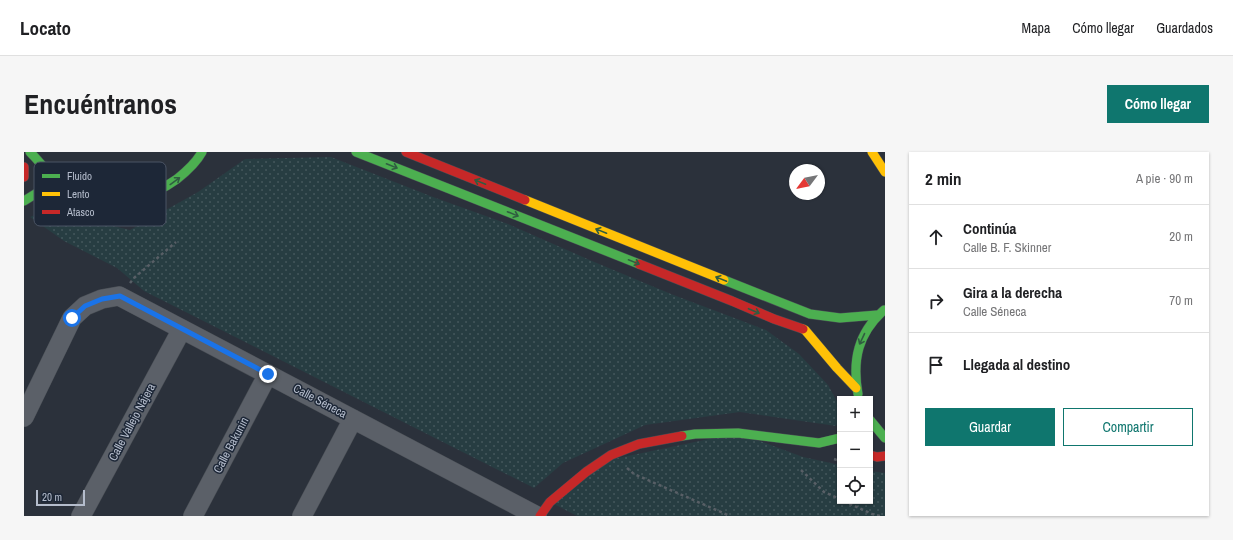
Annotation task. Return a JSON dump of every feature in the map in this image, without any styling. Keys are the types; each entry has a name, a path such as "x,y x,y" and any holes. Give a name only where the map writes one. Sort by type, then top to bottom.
{"street":[{"path":"30,152 40,162"},
{"path":"166,186 188,170 202,152"},
{"path":"356,152 805,330 856,388"},
{"path":"406,152 810,314 840,318 877,315"},
{"path":"872,152 885,172"},
{"path":"24,167 24,177"},
{"path":"24,201 34,195"},
{"path":"24,417 72,318 85,306 111,298"},
{"name":"Calle Séneca","path":"111,298 182,329 537,516"},
{"path":"858,396 856,388 855,363 859,346 866,330 877,315 885,309"},
{"name":"Calle Vallejo Nájera","path":"81,516 182,329"},
{"name":"Calle Bakunin","path":"193,516 268,374"},
{"path":"302,516 353,418"},
{"path":"873,424 885,438"},
{"path":"540,516 550,502 586,472 611,455 639,444 695,434 738,432 819,443 837,447"},
{"path":"819,443 837,439"},
{"path":"873,456 885,456"}],"path":[{"path":"111,298 176,242"},
{"path":"611,455 634,474 730,516"},
{"path":"801,470 824,492 837,498"},
{"path":"850,504 880,516"}],"green space":[{"path":"331,157 433,197 508,224 671,294 766,330 799,354 828,385 837,402 837,424 836,426 740,412 645,425 563,463 534,488 144,291 117,268 64,241 43,226 113,226 130,230 137,226 166,226 166,210 198,192 245,159"},
{"path":"738,433 803,457 837,464 837,504 873,504 873,471 885,473 885,516 577,516 550,502 599,462"}],"traffic: fast":[{"path":"30,152 39,162"},
{"path":"166,186 188,170 202,152"},
{"path":"356,152 639,264"},
{"path":"24,201 34,195"},
{"path":"724,280 810,314 840,318 877,315"},
{"path":"858,394 856,370 859,348 868,328 884,310"},
{"path":"873,424 885,438"},
{"path":"682,436 695,434 738,433 819,443 837,439"}],"traffic: slow":[{"path":"872,152 885,172"},
{"path":"525,200 724,280"},
{"path":"803,329 856,388"}],"traffic: jam":[{"path":"406,152 525,200"},
{"path":"24,167 24,177"},
{"path":"639,264 774,319 803,329"},
{"path":"540,516 550,502 586,472 611,455 639,444 682,436"},
{"path":"873,456 885,456"}],"route":[{"path":"72,318 85,306 102,299 120,296 268,374"}]}
